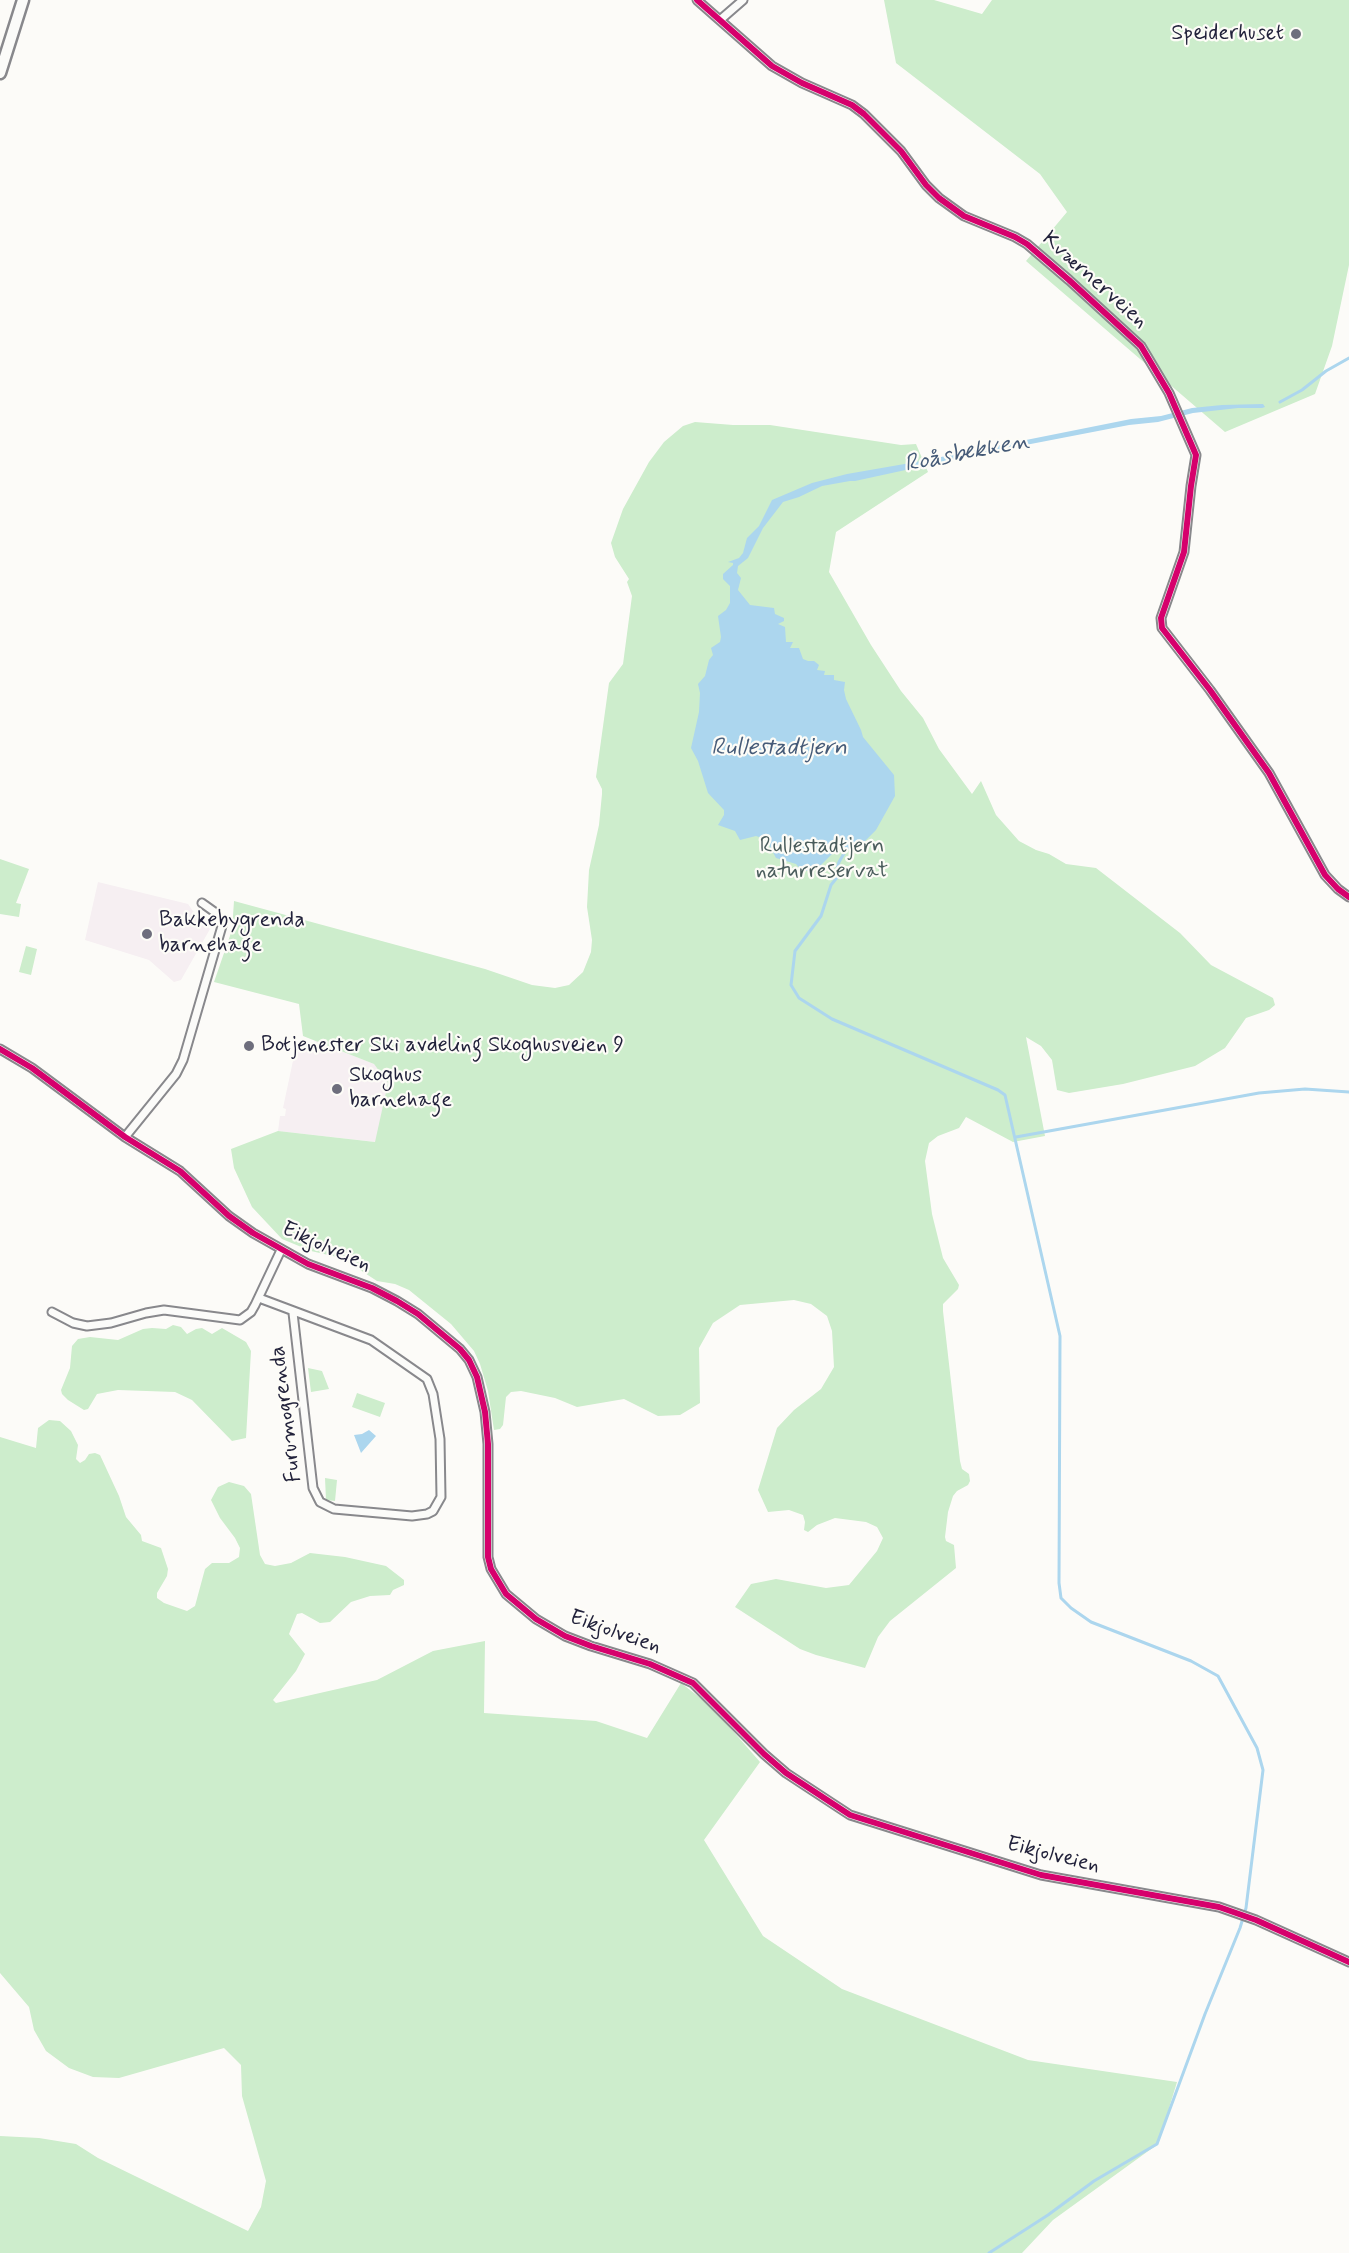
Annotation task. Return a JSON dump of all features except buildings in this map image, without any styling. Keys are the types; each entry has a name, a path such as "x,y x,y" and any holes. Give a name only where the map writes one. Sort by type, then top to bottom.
{"main road":[{"path":"0,74 23,0"}],"street":[{"name":"Kværnerveien","path":"697,0 760,56 783,73 852,105 864,114 901,151 926,185 950,207 964,216 1015,237 1039,253 1141,346 1158,373 1196,455 1184,552 1161,618 1162,628 1210,690 1269,773 1325,875 1349,897"},
{"path":"720,20 743,0"},
{"path":"125,1137 176,1074 183,1060 222,927 216,913 202,903"},
{"name":"Eikjolveien","path":"0,1049 32,1068 125,1137 180,1170 228,1216 281,1250 308,1264 372,1288 397,1301 418,1314 453,1342 469,1360 483,1395 488,1443 488,1557 491,1569 506,1594 536,1619 565,1636 650,1664 693,1683 786,1773 850,1815 1041,1875 1237,1912 1349,1962"},
{"name":"Eikjolveien","path":"52,1312 73,1323 87,1326 102,1325 164,1310 236,1320 251,1312 281,1250"},
{"name":"Furumogrenda","path":"259,1298 293,1313 371,1340 430,1383 440,1439 442,1482 441,1497 433,1511 412,1516 334,1509 320,1502 313,1488 293,1313"}],"shaded area":[{"name":"Bakkebygrenda barnehage","path":"98,882 188,904 210,929 181,980 174,982 149,960 85,940"},
{"name":"Skoghus barnehage","path":"316,1041 374,1064 388,1083 376,1142 278,1131 280,1116 285,1116 286,1109 283,1108 294,1056 304,1045"}],"green space":[{"path":"884,0 934,0 982,14 992,0 1349,0 1349,265 1332,346 1315,394 1225,432 1026,261 1067,212 1040,174 896,63"},
{"name":"Rullestadtjern naturreservat","path":"695,422 770,425 901,445 916,444 928,472 836,532 829,572 871,645 901,691 923,718 939,749 972,794 981,781 996,815 1019,841 1066,864 1096,868 1180,933 1211,965 1273,998 1275,1005 1269,1010 1246,1018 1225,1048 1195,1066 1123,1084 1069,1093 1057,1090 1052,1060 1041,1046 1026,1037 1045,1136 1013,1142 966,1117 959,1128 938,1136 929,1143 925,1161 932,1214 943,1258 959,1285 958,1289 943,1304 943,1311 960,1461 962,1469 969,1474 970,1481 953,1496 948,1512 945,1537 946,1541 954,1545 956,1568 890,1621 878,1637 865,1668 800,1649 735,1607 751,1584 776,1579 826,1588 849,1585 877,1551 883,1538 877,1527 866,1522 835,1518 817,1525 808,1532 804,1530 803,1515 789,1510 768,1512 758,1490 777,1428 794,1410 821,1389 834,1367 832,1331 827,1316 811,1304 794,1300 740,1305 713,1323 699,1348 700,1403 680,1415 658,1416 624,1399 577,1407 555,1398 521,1391 511,1392 506,1397 503,1425 500,1429 494,1430 488,1391 480,1364 474,1351 451,1324 409,1290 395,1284 377,1281 337,1257 311,1251 282,1239 252,1207 234,1168 231,1149 278,1131 375,1142 388,1083 374,1064 303,1036 299,1004 214,982 232,930 234,901 485,969 532,985 555,988 569,985 583,972 591,952 592,940 587,907 589,870 599,825 602,794 596,777 609,683 623,664 632,596 627,582 629,579 615,557 611,543 623,509 649,462 664,442 683,426"},
{"path":"0,859 29,869 16,903 21,904 19,917 0,914"},
{"path":"26,946 37,949 31,975 19,972"},
{"path":"173,1325 181,1327 187,1334 202,1328 212,1334 222,1328 246,1342 251,1351 246,1438 232,1441 192,1400 175,1392 118,1390 97,1394 88,1409 84,1410 62,1394 61,1390 70,1368 72,1346 78,1339 90,1337 118,1340 143,1329 166,1329"},
{"path":"308,1368 322,1371 329,1389 311,1392"},
{"path":"357,1393 385,1403 380,1417 352,1407"},
{"path":"49,1420 60,1421 71,1431 78,1445 76,1459 80,1463 89,1454 100,1455 126,1517 141,1535 142,1541 161,1548 168,1569 157,1598 164,1603 187,1611 195,1606 205,1569 212,1563 229,1563 239,1557 240,1548 211,1500 218,1487 229,1482 244,1486 251,1494 260,1555 265,1564 275,1566 291,1563 310,1553 345,1557 386,1566 404,1580 404,1585 393,1590 390,1595 370,1596 351,1602 330,1622 320,1623 302,1613 297,1614 289,1634 305,1654 296,1671 273,1700 276,1703 377,1680 433,1651 485,1641 484,1713 596,1721 647,1738 681,1683 712,1707 760,1762 704,1840 763,1936 842,1989 1028,2060 1177,2082 1158,2144 1053,2220 1022,2253 0,2253 0,2136 39,2138 76,2144 98,2158 248,2231 261,2207 266,2181 242,2096 241,2065 224,2048 119,2078 93,2077 69,2068 46,2051 34,2030 29,2007 0,1973 0,1437 36,1448 38,1428"},
{"path":"325,1478 337,1480 335,1501 326,1500"}],"water":[{"name":"Rullestadtjern","path":"1263,404 1265,407 1262,408 1193,413 1158,422 1129,425 822,486 783,502 763,528 748,558 738,566 737,573 741,578 738,590 750,605 774,608 775,614 784,618 784,621 778,624 785,627 786,642 793,642 790,648 799,648 803,659 814,661 819,665 817,670 825,671 824,675 834,675 834,680 845,682 846,699 863,737 894,775 895,796 876,830 861,845 846,850 839,847 820,866 806,871 801,870 796,864 776,858 767,841 762,838 756,836 740,840 735,831 718,825 724,815 724,810 708,793 698,761 691,748 699,712 698,684 705,676 709,660 713,655 711,648 720,642 718,616 726,610 730,603 730,586 723,579 723,574 733,565 728,562 739,558 743,553 747,538 759,526 772,500 812,483 847,474 1131,419 1161,416 1192,408"},
{"path":"369,1430 376,1436 361,1453 354,1435"}],"waterway":[{"name":"Roåsbekken","path":"1280,402 1349,358"},
{"path":"846,850 837,869 839,875 831,885 821,916 795,951 791,985 799,998 832,1019 1005,1095 1060,1336 1059,1583 1061,1598 1091,1622 1191,1661 1218,1676 1257,1748 1263,1770 1246,1908 1157,2144 1094,2181 1048,2215 989,2253"},
{"path":"1016,1137 1259,1093 1305,1089 1349,1092"}],"cycle path":[{"path":"697,0 772,66 802,83 852,105 864,114 901,151 926,185 939,198 964,216 1027,244 1141,346 1169,393 1196,455 1184,552 1161,618 1162,628 1210,690 1269,773 1325,875 1349,897"},
{"path":"0,1049 32,1068 125,1137 180,1171 229,1216 253,1233 308,1264 372,1288 397,1301 418,1314 460,1349 469,1360 477,1377 485,1412 488,1444 488,1557 491,1569 506,1594 536,1619 565,1636 650,1664 693,1683 786,1773 850,1815 1041,1875 1219,1907 1256,1920 1349,1962"}],"place":[{"name":"Speiderhuset","path":"1296,34"},
{"name":"Bakkebygrenda barnehage","path":"147,934"},
{"name":"Botjenester Ski avdeling Skoghusveien 9","path":"249,1046"},
{"name":"Skoghus barnehage","path":"337,1089"}]}
